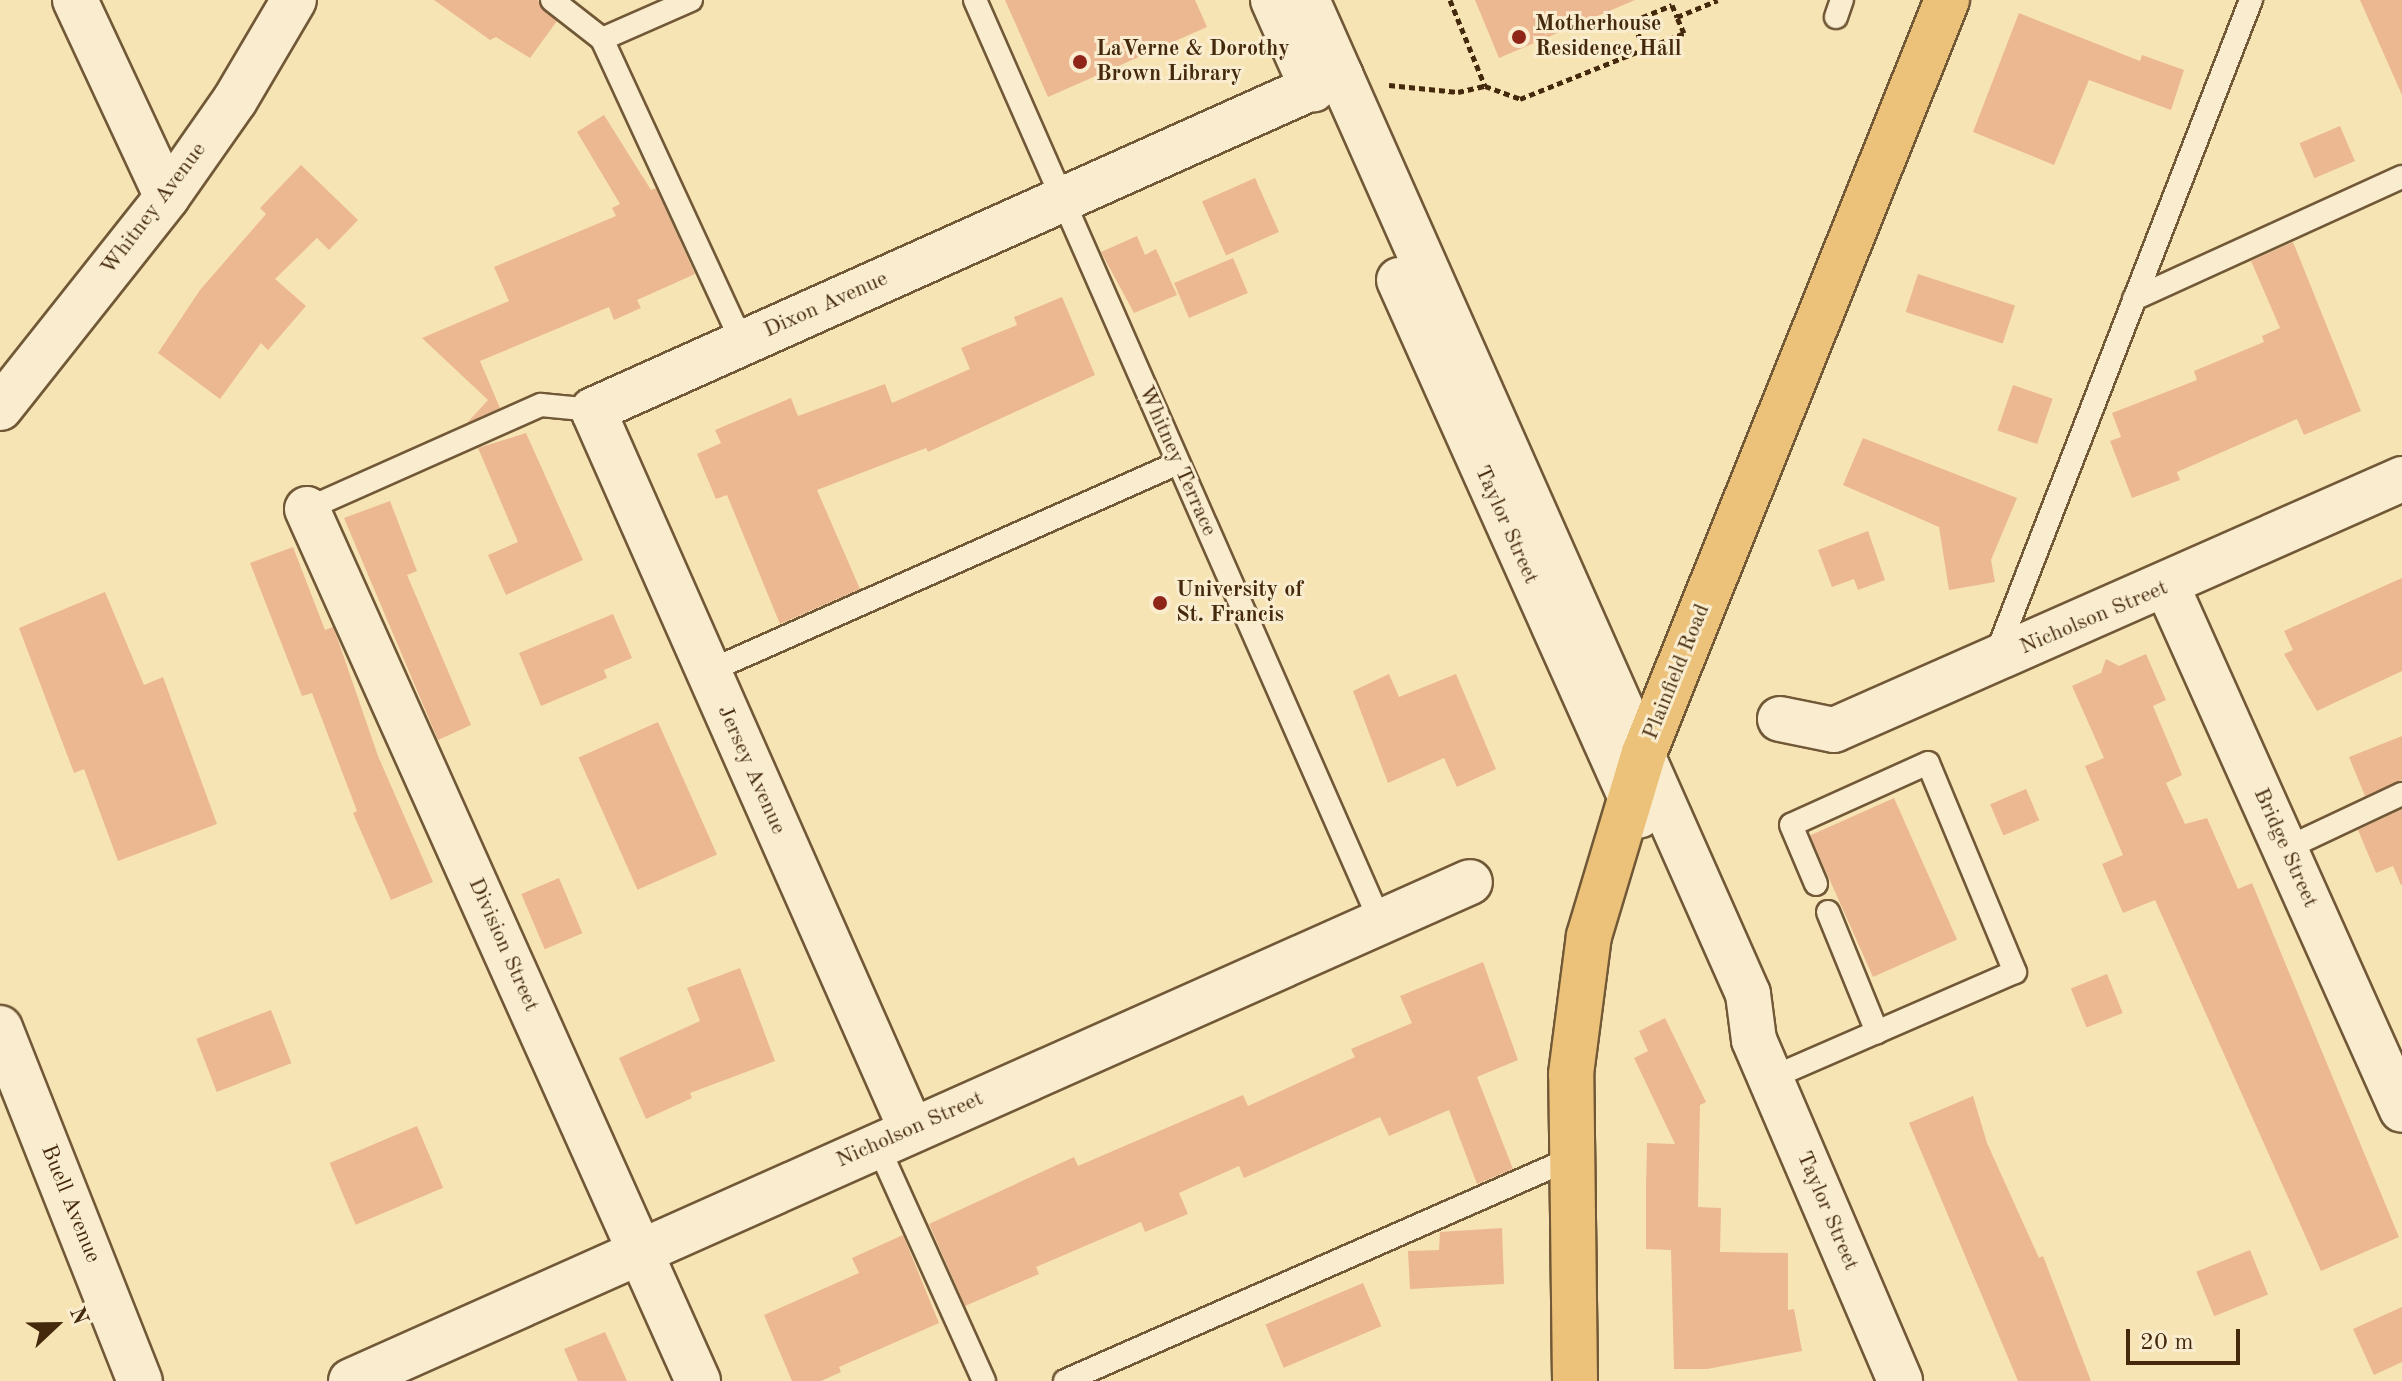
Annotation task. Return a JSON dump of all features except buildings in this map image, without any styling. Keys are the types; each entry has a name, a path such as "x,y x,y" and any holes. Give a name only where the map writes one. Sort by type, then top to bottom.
{"main road":[{"name":"Plainfield Road","path":"1575,1381 1571,1074 1589,936 1644,753 1947,0"}],"street":[{"path":"75,0 167,197"},
{"name":"Whitney Avenue","path":"0,408 167,197 235,100 294,0"},
{"name":"Taylor Street","path":"1273,0 1326,81 1644,753 1748,994 1762,1059 1900,1381"},
{"name":"Taylor Street","path":"1307,0 1326,81 1630,796 1723,1007 1762,1059"},
{"name":"Dixon Avenue","path":"593,410 1326,81"},
{"name":"Jersey Avenue","path":"593,410 707,672 894,1136"},
{"name":"Nicholson Street","path":"1780,719 1834,730 2167,586 2402,479"},
{"name":"Division Street","path":"307,509 698,1381"},
{"name":"Bridge Street","path":"2167,586 2402,1110"},
{"name":"Nicholson Street","path":"351,1381 894,1136 1470,882"},
{"name":"Buell Avenue","path":"0,1028 140,1381"}],"lane":[{"path":"552,0 602,39 742,342"},
{"path":"602,39 691,0"},
{"name":"Whitney Terrace","path":"975,0 1380,921"},
{"path":"1994,660 2251,0"},
{"path":"2134,299 2402,177"},
{"path":"307,509 541,405 593,410"},
{"path":"707,672 1178,463"},
{"path":"1762,1059 1877,1032 2015,972 1928,763 1791,825 1816,884"},
{"path":"2285,849 2402,794"},
{"path":"1828,912 1877,1032"},
{"path":"894,1136 984,1381"},
{"path":"1065,1381 1572,1158"}],"path":[{"path":"1450,0 1485,86"},
{"path":"1677,17 1718,0"},
{"path":"1388,85 1405,83 1458,92 1485,86 1520,99 1684,33 1672,5 1633,21 1644,49"}],"place":[{"name":"Motherhouse Residence Hall","path":"1519,37"},
{"name":"LaVerne & Dorothy Brown Library","path":"1080,62"},
{"name":"University of St. Francis","path":"1160,603"}]}
